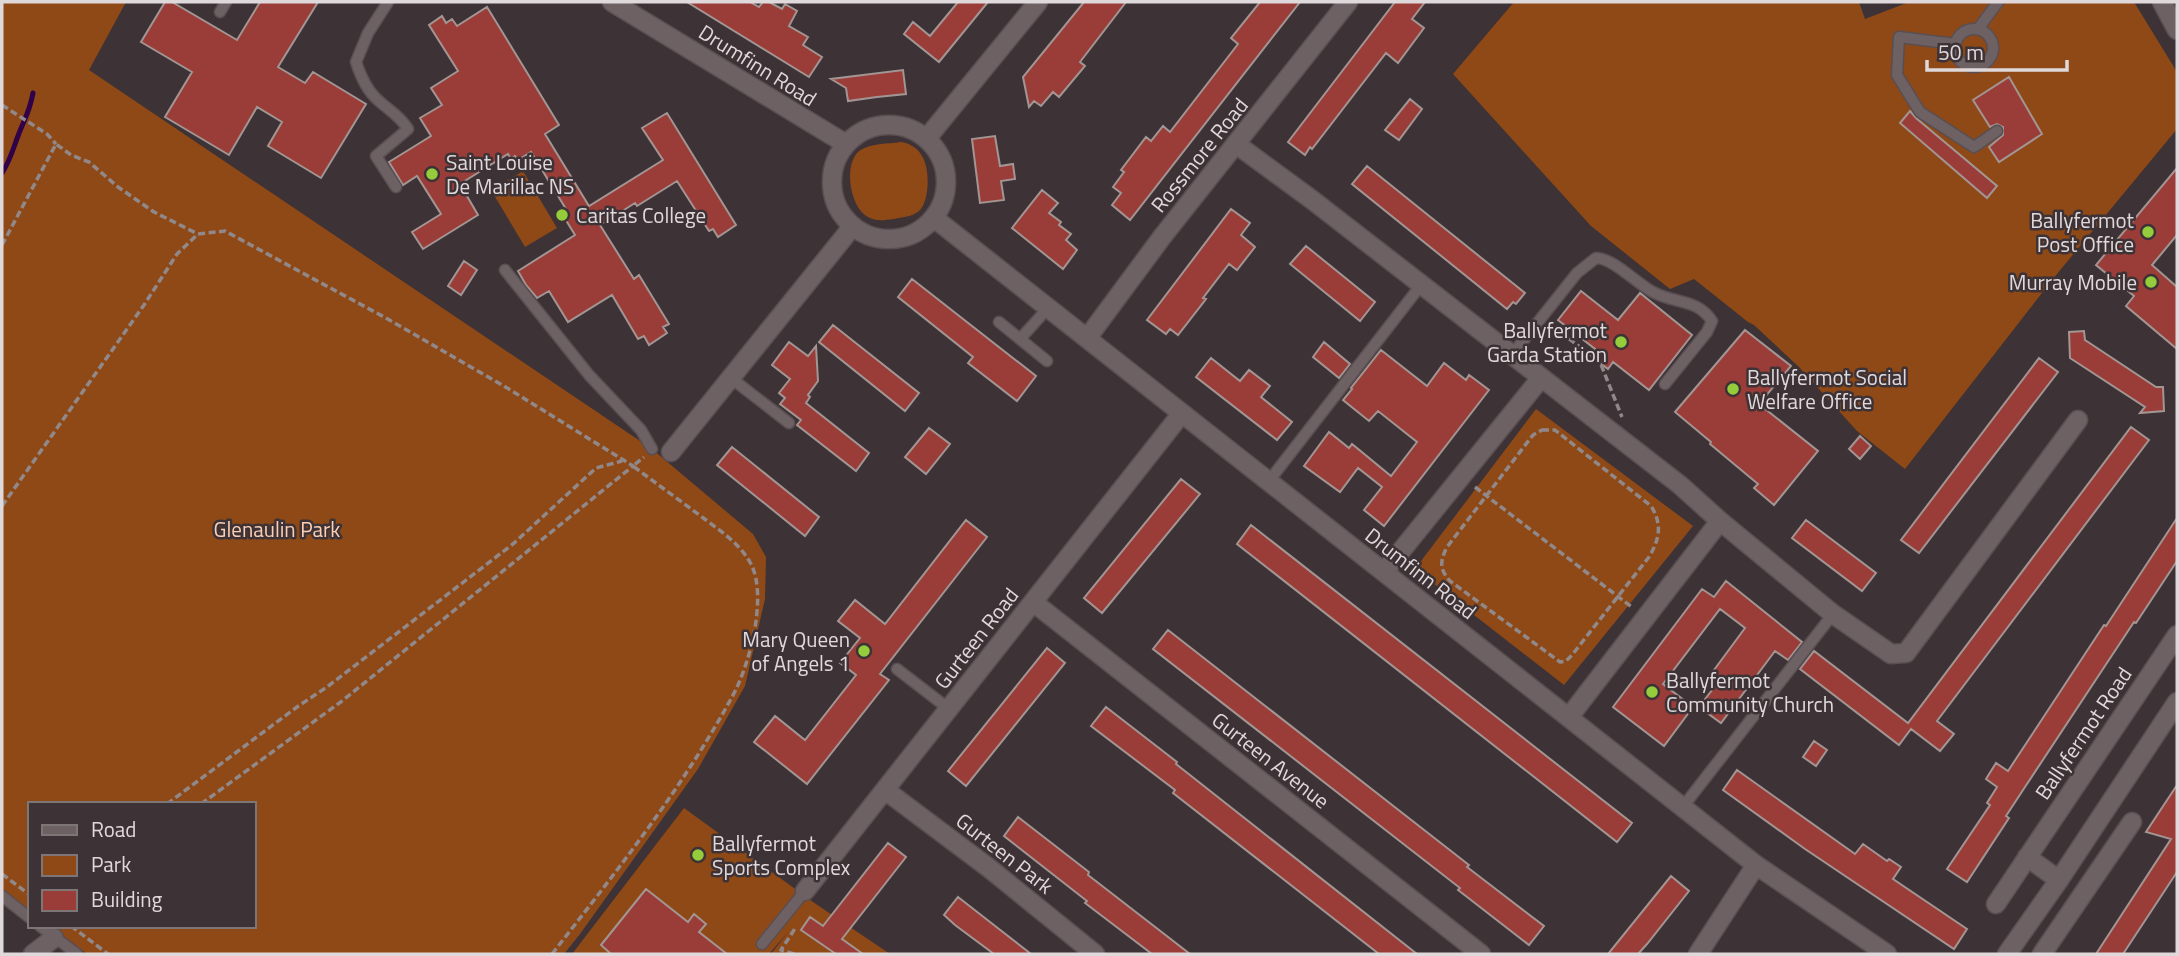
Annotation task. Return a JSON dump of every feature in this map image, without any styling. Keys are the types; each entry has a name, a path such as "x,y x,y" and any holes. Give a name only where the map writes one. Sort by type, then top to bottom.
{"street":[{"name":"Drumfinn Road","path":"612,2 846,144"},
{"path":"927,138 1038,2"},
{"name":"Rossmore Road","path":"1087,337 1162,237 1348,2"},
{"path":"2162,2 2177,30"},
{"path":"894,124 927,138 938,152 945,168 943,202 934,218 920,230 904,237 886,239 869,235 853,226 841,212 834,195 832,177 836,160 846,144 859,133 876,126 894,124"},
{"path":"1236,145 1311,199 1680,485 1833,614 1891,654 1906,653 2078,420"},
{"name":"Drumfinn Road","path":"934,218 1682,808 1756,865 1886,954"},
{"path":"671,452 853,226"},
{"path":"1384,572 1541,378"},
{"name":"Gurteen Road","path":"805,891 1182,413"},
{"path":"1569,718 1720,521"},
{"name":"Gurteen Avenue","path":"1033,603 1481,954"},
{"name":"Ballyfermot Road","path":"1996,904 2177,635"},
{"path":"2007,954 2177,702"},
{"name":"Gurteen Park","path":"885,790 989,868 1095,954"},
{"path":"2018,939 2042,954 2132,822"},
{"path":"2080,849 2103,864"},
{"path":"2027,857 2059,880"},
{"path":"1698,954 1756,865"},
{"path":"33,954 47,932"}],"lane":[{"path":"220,12 226,2"},
{"path":"388,2 368,33 356,62 363,82 378,100 395,112 408,129 376,156 396,187"},
{"path":"1978,29 1998,2"},
{"path":"1978,29 1988,36 1993,47 1985,64 1972,67 1956,57 1955,44 1957,38 1966,30 1978,29"},
{"path":"1955,44 1899,37 1897,75 1920,112 1974,147 1997,131"},
{"path":"1511,356 1577,273 1596,257 1606,258 1639,285 1661,297 1683,300 1706,312 1712,321 1707,332 1665,384"},
{"path":"505,270 589,375 641,430 652,449"},
{"path":"1269,481 1421,285"},
{"path":"1020,339 1049,307"},
{"path":"999,322 1047,361"},
{"path":"731,378 789,423"},
{"path":"1682,808 1833,614"},
{"path":"897,669 949,709"},
{"path":"762,944 805,891"},
{"path":"2,896 28,916"},
{"path":"47,932 77,954"}],"path":[{"path":"2,105 47,134 71,155 89,162 118,187 154,212 198,234 225,231 504,386 633,467 738,545 752,566 757,589 756,615 746,663 733,696 680,783 552,954"},
{"path":"2,245 56,144"},
{"path":"2,506 177,254 198,234"},
{"path":"1541,318 1600,362 1636,451"},
{"path":"1542,430 1555,430 1651,506 1658,516 1658,542 1649,557 1566,661 1560,662 1450,581 1441,568 1447,547 1486,495 1532,435 1542,430"},
{"path":"204,802 342,701 652,449"},
{"path":"170,802 327,687 513,544 596,468 623,460"},
{"path":"1461,476 1646,618"},
{"path":"2,874 28,894"},
{"path":"778,954 800,921"},
{"path":"74,928 108,954"},
{"path":"781,950 794,954"}],"green space":[{"name":"Glenaulin Park","path":"2,2 126,2 89,70 652,449 753,534 766,557 765,599 745,686 698,769 564,954 87,954 53,928 256,928 256,802 28,802 28,909 2,889"},
{"path":"1514,2 1859,2 1865,19 1909,2 2134,2 2177,72 2177,129 2052,280 1905,469 1857,431 1799,367 1754,325 1694,279 1670,289 1591,226 1453,74"},
{"path":"901,142 916,148 925,161 928,184 923,206 910,216 871,219 862,212 853,196 850,176 854,157 868,146"},
{"path":"523,171 557,228 525,247 491,190"},
{"path":"1536,409 1693,526 1564,685 1415,569"},
{"name":"Ballyfermot Sports Complex","path":"684,808 890,954 771,954 788,932 769,954 572,954"}],"building":[{"path":"165,2 172,2 237,40 260,2 318,2 278,67 305,83 313,72 366,104 321,178 268,146 282,122 257,107 229,155 165,117 192,72 141,42"},
{"path":"687,2 750,2 759,7 763,2 769,2 782,9 785,4 797,11 789,26 808,37 803,45 822,57 809,77"},
{"path":"958,2 988,2 939,62 904,34 913,22 930,36"},
{"path":"1084,2 1126,2 1080,62 1085,66 1059,97 1053,92 1041,106 1034,101 1029,107 1023,77"},
{"path":"1260,2 1300,2 1130,220 1112,205 1121,193 1113,187 1124,172 1121,170 1146,137 1151,141 1163,126 1170,132 1238,44 1231,38"},
{"path":"1395,2 1425,2 1412,19 1424,28 1398,63 1386,53 1305,155 1288,142"},
{"name":"Saint Louise De Marillac NS","path":"487,7 559,125 545,134 589,206 663,160 642,128 667,113 736,225 718,237 713,229 709,231 677,181 600,225 634,279 639,275 669,324 663,327 667,333 649,345 644,336 638,339 612,295 568,322 549,291 537,298 526,285 518,271 575,235 564,217 569,214 531,152 518,160 515,156 511,159 508,154 460,184 478,215 423,249 412,232 441,214 417,176 403,185 389,162 431,136 420,118 442,105 431,88 458,71 429,25 442,16 446,23 452,19 457,26"},
{"path":"903,70 906,94 848,101 846,88 831,79"},
{"path":"2009,77 2042,134 1999,162 1989,147 2003,135 2003,127 1997,124 1990,127 1973,100"},
{"path":"1410,99 1422,109 1399,140 1385,130"},
{"path":"1910,111 1997,186 1987,198 1900,123"},
{"path":"995,136 1000,166 1013,164 1015,179 1001,181 1004,200 980,203 972,139"},
{"path":"1367,166 1525,293 1516,304 1513,302 1507,309 1352,184"},
{"path":"2177,168 2177,235 2152,265 2177,287 2177,349 2126,306 2134,296 2096,265"},
{"path":"1042,190 1058,203 1049,213 1071,234 1066,240 1077,250 1063,269 1012,228"},
{"path":"1231,209 1250,223 1241,235 1255,247 1237,270 1229,264 1178,335 1170,329 1166,334 1147,320"},
{"path":"1306,246 1375,302 1360,321 1290,264"},
{"path":"464,261 477,270 461,295 448,286"},
{"path":"912,279 1036,376 1017,401 968,363 973,357 898,297"},
{"path":"1581,291 1618,320 1640,293 1692,335 1649,390 1613,362 1608,369 1590,355 1595,349 1558,320"},
{"path":"833,325 919,393 905,411 819,342"},
{"path":"1745,330 1791,366 1759,404 1818,451 1774,505 1754,488 1758,484 1675,412"},
{"path":"2084,331 2085,340 2156,387 2163,387 2164,411 2140,413 2145,407 2070,358 2069,332"},
{"path":"789,342 808,356 816,346 818,381 806,403 869,453 856,471 797,425 801,420 780,404 785,398 779,393 790,379 772,365"},
{"path":"1324,342 1350,364 1339,378 1313,357"},
{"path":"1381,350 1427,386 1444,363 1466,380 1469,375 1489,390 1384,526 1364,510 1382,487 1358,468 1340,492 1304,466 1329,432 1349,448 1352,444 1391,476 1417,442 1378,411 1369,421 1343,400"},
{"path":"1211,358 1240,381 1249,370 1270,386 1261,397 1292,422 1277,440 1196,377"},
{"path":"2039,358 2058,372 1919,553 1901,540"},
{"path":"2131,427 2149,440 1937,721 1954,734 1940,751 1911,729 1899,745 1800,669 1814,651 1908,723"},
{"path":"929,428 950,444 926,474 905,457"},
{"path":"1860,436 1871,446 1860,459 1849,449"},
{"path":"732,447 819,517 805,536 717,465"},
{"path":"1181,479 1200,494 1102,613 1084,598"},
{"path":"2177,518 2177,561 2006,816 2009,818 1967,882 1947,869 1990,805 1987,803 1997,787 1986,779 1996,763 2008,771"},
{"path":"966,520 987,537 880,674 889,680 807,784 754,742 775,716 805,740 856,675 840,663 860,638 838,621 855,600 885,624"},
{"path":"1806,520 1876,573 1862,591 1792,538"},
{"path":"1251,525 1632,823 1617,842 1237,544"},
{"path":"1726,581 1802,642 1788,660 1775,651 1721,723 1699,707 1719,681 1711,674 1745,628 1720,609 1663,684 1693,707 1664,746 1613,707 1702,589 1714,597"},
{"path":"1168,630 1544,926 1529,945 1458,890 1460,888 1153,649"},
{"path":"1047,648 1065,663 966,786 948,771"},
{"path":"1106,707 1417,954 1379,954 1173,793 1175,790 1091,726"},
{"path":"1814,741 1827,750 1816,766 1803,757"},
{"path":"1737,770 1855,854 1863,844 1887,861 1889,859 1901,867 1893,879 1967,929 1954,949 1805,849 1723,790"},
{"path":"2177,785 2177,872 2123,954 2096,954 2171,839 2146,832"},
{"path":"1018,817 1190,954 1152,954 1085,903 1087,901 1004,836"},
{"path":"888,843 906,857 842,939 863,954 836,954 801,930 810,917 823,926"},
{"path":"1671,876 1689,891 1647,944 1638,954 1608,954"},
{"path":"646,889 688,922 694,914 706,924 699,932 727,954 611,954 601,945"},
{"path":"958,897 1031,954 994,954 955,925 944,915"}],"waterway":[{"path":"2,173 27,115 33,93"}],"place":[{"name":"Saint Louise De Marillac NS","path":"432,174"},
{"name":"Caritas College","path":"562,215"},
{"name":"Ballyfermot Post Office","path":"2148,232"},
{"name":"Murray Mobile","path":"2151,282"},
{"name":"Ballyfermot Garda Station","path":"1621,342"},
{"name":"Ballyfermot Social Welfare Office","path":"1733,389"},
{"name":"Mary Queen of Angels 1","path":"864,651"},
{"name":"Ballyfermot Community Church","path":"1652,692"},
{"name":"Ballyfermot Sports Complex","path":"698,855"}]}
